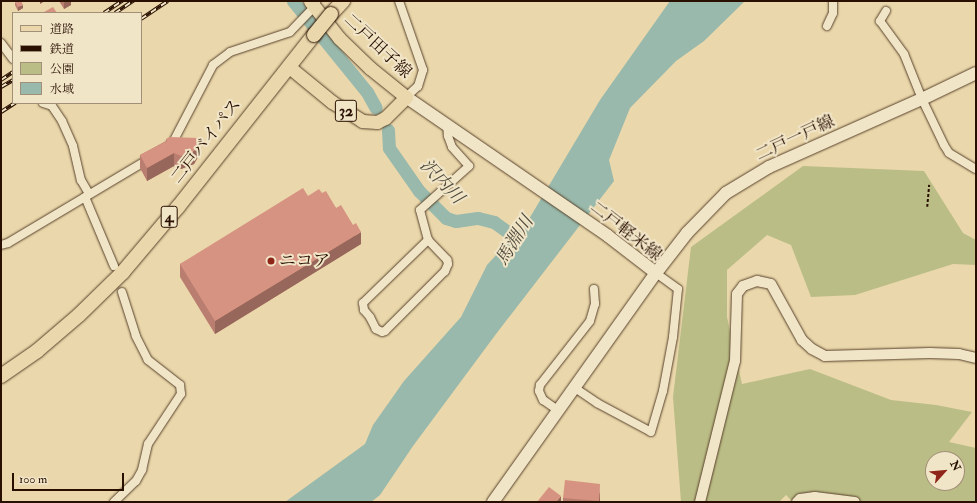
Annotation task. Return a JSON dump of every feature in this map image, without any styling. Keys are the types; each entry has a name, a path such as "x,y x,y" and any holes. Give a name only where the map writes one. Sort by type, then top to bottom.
{"highway":[{"name":"二戸バイパス","path":"1,376 37,351 79,315 123,272 178,207 288,66 343,1"}],"main road":[{"name":"二戸田子線","path":"288,66 332,102 362,121 377,122 385,118 406,97 370,68 339,38 313,3"},
{"name":"二戸一戸線","path":"656,273 692,228 726,193 769,166 922,99 976,73"},
{"name":"二戸軽米線","path":"406,97 608,236 656,273 493,502"}],"street":[{"path":"399,1 423,70 418,86 406,97"},
{"path":"827,26 833,13 833,1"},
{"path":"1,245 161,153 173,142 213,65 230,52 290,32 313,3"},
{"path":"886,10 880,21 904,54 922,99 950,153 976,169"},
{"path":"1,43 12,58"},
{"path":"46,104 52,106 62,121 73,146 81,180 114,266"},
{"path":"428,240 363,303 364,310 370,317 376,329 382,332 385,331 445,271 448,264 447,260 428,240 420,210 469,166 452,147 448,136 447,125"},
{"path":"575,388 597,403 651,432 663,391 673,337 678,289 656,273"},
{"path":"700,502 735,361 737,294 743,286 757,281 771,284 802,340 812,349 826,356 930,353 959,354 976,358"},
{"path":"559,411 543,400 539,391 540,385 590,321 595,304 594,289"},
{"path":"114,502 136,481 142,470 148,444 181,394 180,385 148,360 136,336 122,292"},
{"path":"797,502 800,499 815,497 855,502"}],"path":[{"path":"927,206 928,185"}],"green space":[{"path":"803,166 924,171 963,233 976,240 976,265 953,264 855,295 811,297 791,245 767,235 727,270 727,317 742,384 810,369 891,400 936,405 972,412 949,442 976,448 976,502 793,502 786,495 779,502 681,502 673,397 691,247"}],"water":[{"name":"馬淵川","path":"670,1 745,1 704,41 676,61 630,108 609,160 614,181 496,334 413,446 380,495 371,502 285,502 365,444 373,425 404,381 461,317 487,265 529,219 600,100"}],"building":[{"path":"21,1 23,5 18,7 15,2"},
{"path":"53,7 56,12 44,12"},
{"path":"170,137 198,138 198,144 194,151 181,156 174,153 147,168 140,155 167,141 166,139"},
{"name":"ニコア","path":"303,188 308,196 319,189 322,193 326,191 336,208 341,205 353,225 356,223 361,232 215,321 180,264"},
{"path":"565,480 600,484 599,501 563,498"},
{"path":"549,487 561,496 556,502 537,502"}],"waterway":[{"name":"沢内川","path":"293,1 367,92 376,108"},
{"name":"沢内川","path":"388,130 389,148 419,191 446,218 456,221 478,218 494,222 527,246"}],"railway":[{"path":"106,12 122,1"},
{"path":"116,12 133,1"},
{"path":"142,18 168,1"},
{"path":"1,80 12,73"},
{"path":"1,87 12,81"},
{"path":"1,112 13,104"}],"place":[{"name":"ニコア","path":"271,261"}]}
